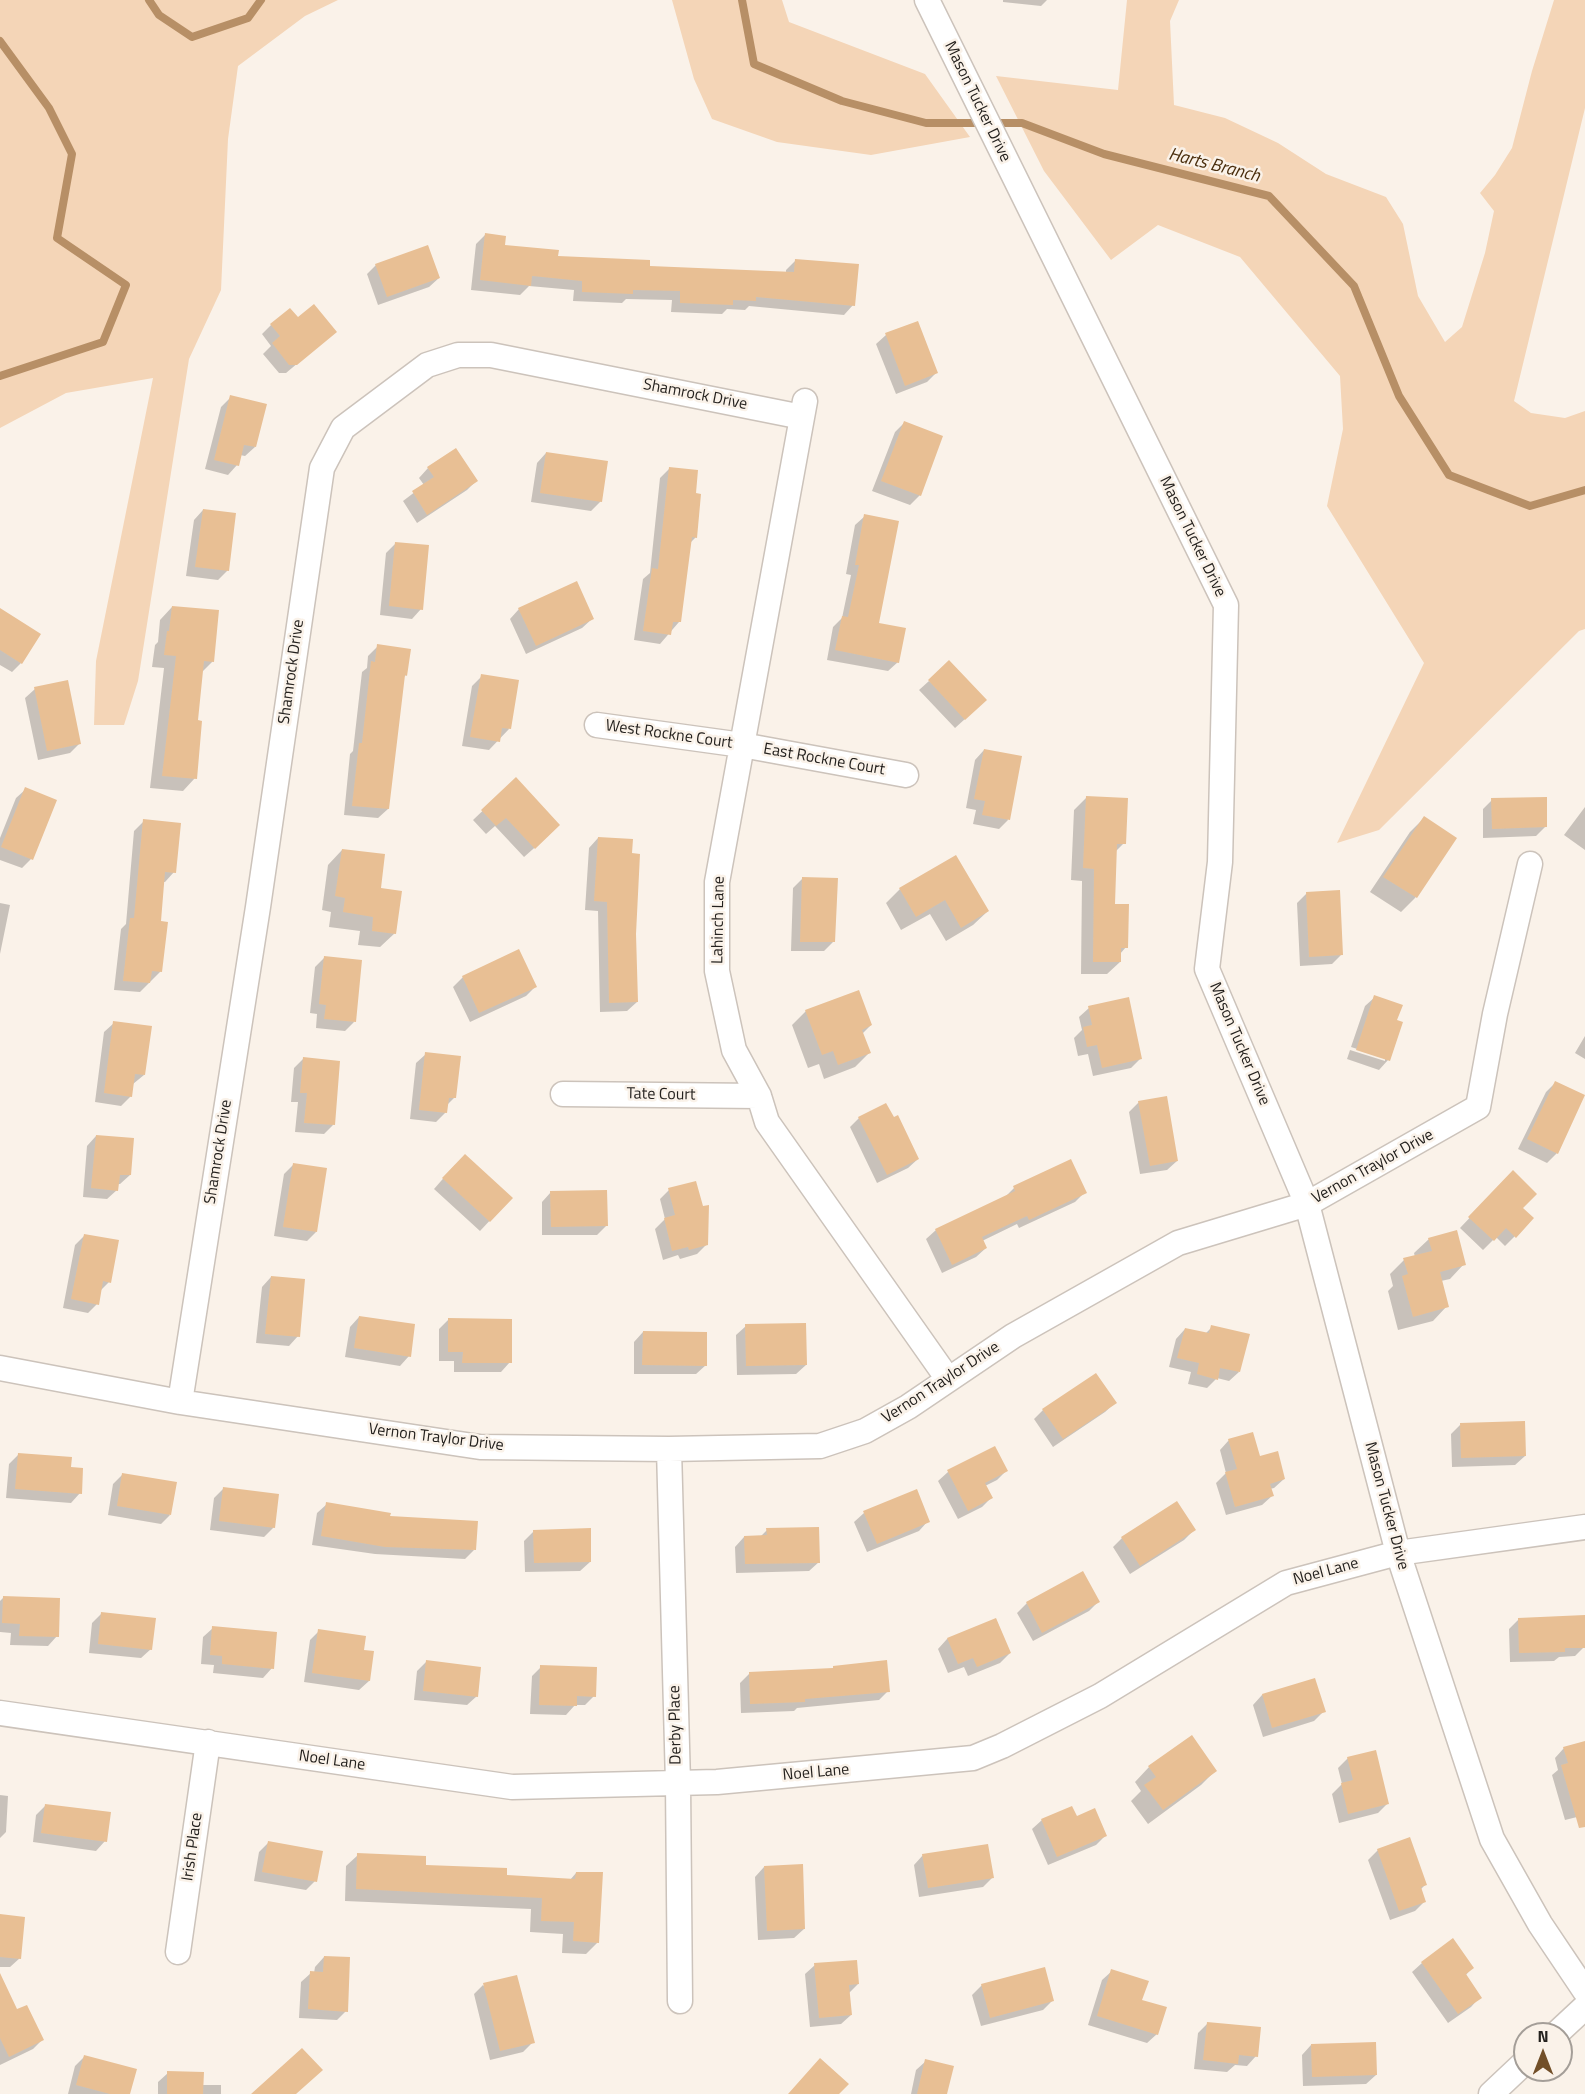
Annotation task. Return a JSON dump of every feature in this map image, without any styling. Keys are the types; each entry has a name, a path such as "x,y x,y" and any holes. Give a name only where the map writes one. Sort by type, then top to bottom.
{"street":[{"name":"Mason Tucker Drive","path":"927,0 1226,605 1220,862 1207,969 1307,1204 1398,1553 1492,1839 1540,1924 1585,1990"},
{"name":"Shamrock Drive","path":"180,1402 258,907 322,468 343,428 427,365 458,355 491,355 803,409"},
{"name":"Lahinch Lane","path":"803,409 717,882 717,971 734,1050 759,1096 767,1122 948,1379"},
{"name":"West Rockne Court","path":"597,725 742,746"},
{"name":"East Rockne Court","path":"742,746 906,775"},
{"name":"Vernon Traylor Drive","path":"0,1368 180,1402 480,1447 669,1449 820,1446 865,1431 908,1407 1013,1336 1178,1243 1307,1204 1478,1107 1495,1014 1530,864"},
{"name":"Tate Court","path":"563,1094 759,1096"},
{"name":"Derby Place","path":"669,1449 678,1783 680,2001"},
{"name":"Noel Lane","path":"0,1713 512,1787 717,1782 973,1758 1002,1746 1100,1696 1286,1583 1398,1553 1585,1527"},
{"name":"Irish Place","path":"178,1952 207,1742"},
{"path":"1569,2022 1585,2007"},
{"path":"1491,2094 1513,2073"}],"shaded area":[{"path":"0,0 338,0 305,16 238,66 228,139 221,290 189,359 138,681 124,725 94,725 96,661 153,378 66,393 0,428"},
{"path":"672,0 782,0 789,22 925,74 970,137 871,155 777,142 712,119 694,79"},
{"path":"1127,0 1179,0 1170,21 1174,105 1225,118 1278,143 1326,174 1386,197 1403,224 1418,296 1445,342 1462,327 1485,253 1494,211 1480,193 1512,148 1554,0 1585,0 1585,108 1514,401 1531,413 1565,418 1585,411 1585,629 1579,631 1379,830 1337,843 1424,663 1327,506 1343,429 1340,376 1240,257 1158,225 1111,260 1044,171 996,76 1118,90"}],"building":[{"path":"485,233 506,236 505,245 559,250 558,256 650,260 650,266 794,272 795,259 859,264 855,306 756,297 756,301 733,300 733,305 680,303 680,291 633,290 633,294 582,292 582,281 532,276 531,286 480,280"},
{"path":"428,245 440,278 387,297 375,264"},
{"path":"314,304 337,332 297,365 289,365 272,343 280,336 270,324 290,308 298,317"},
{"path":"918,321 938,373 905,386 885,333"},
{"path":"230,395 267,404 256,447 244,445 239,466 214,460"},
{"path":"904,421 943,436 921,496 881,481"},
{"path":"456,448 478,481 427,515 412,491 434,477 427,467"},
{"path":"546,452 608,461 602,502 540,493"},
{"path":"669,467 698,470 696,493 701,494 697,538 692,537 681,622 673,622 671,635 643,631 652,568 658,569"},
{"path":"203,509 236,513 229,571 195,567"},
{"path":"864,514 899,521 879,623 906,628 899,663 835,650 842,616 848,617 859,565 855,565"},
{"path":"395,542 429,545 423,610 389,606"},
{"path":"577,581 594,619 536,646 518,608"},
{"path":"172,606 219,610 214,662 204,661 198,720 202,721 197,779 162,776 176,656 164,655"},
{"path":"0,608 41,634 22,664 0,650"},
{"path":"377,644 411,649 407,676 405,675 389,809 352,806 371,661 375,662"},
{"path":"949,660 987,700 965,720 928,680"},
{"path":"481,674 519,680 511,729 502,728 500,742 470,737"},
{"path":"68,680 81,744 47,751 34,687"},
{"path":"984,749 1022,756 1010,820 982,815 985,801 974,799"},
{"path":"516,777 560,825 535,849 506,818 496,826 481,810"},
{"path":"25,787 57,800 33,860 1,847"},
{"path":"1086,796 1128,798 1126,844 1117,844 1115,904 1129,904 1128,948 1121,948 1121,962 1093,962 1094,869 1083,868"},
{"path":"1547,797 1547,827 1492,829 1491,798"},
{"path":"1424,816 1457,838 1417,898 1383,877"},
{"path":"143,819 181,823 176,873 165,872 161,921 168,922 162,972 152,971 150,983 123,981 130,918 134,918"},
{"path":"598,837 633,839 632,853 640,854 636,934 638,1002 609,1003 607,902 594,901"},
{"path":"342,849 385,854 381,888 402,891 396,934 372,931 373,917 343,912 345,898 335,896"},
{"path":"956,855 989,911 961,928 945,900 916,917 899,888"},
{"path":"802,877 838,878 835,942 800,942"},
{"path":"1340,890 1343,955 1309,957 1306,892"},
{"path":"519,949 537,987 479,1013 462,976"},
{"path":"324,956 362,960 356,1022 324,1019 326,1005 319,1004"},
{"path":"859,990 872,1025 862,1030 871,1053 838,1065 833,1051 822,1055 805,1010"},
{"path":"1374,995 1403,1005 1397,1020 1403,1022 1390,1061 1356,1050"},
{"path":"1129,997 1142,1059 1102,1068 1097,1045 1087,1047 1083,1027 1092,1025 1088,1006"},
{"path":"113,1021 152,1026 145,1075 135,1074 132,1097 104,1093"},
{"path":"425,1052 461,1056 456,1098 449,1098 447,1113 419,1110"},
{"path":"303,1057 340,1061 335,1125 304,1123 307,1093 300,1093"},
{"path":"1555,1081 1585,1095 1558,1154 1527,1139"},
{"path":"1167,1096 1178,1161 1150,1166 1138,1101"},
{"path":"886,1103 894,1117 898,1115 919,1159 887,1175 858,1117"},
{"path":"96,1135 134,1138 131,1175 120,1175 118,1191 91,1188"},
{"path":"465,1154 513,1198 490,1222 442,1178"},
{"path":"1071,1159 1087,1193 1029,1220 1027,1216 982,1237 987,1248 952,1265 935,1229 1015,1191 1013,1186"},
{"path":"293,1163 327,1168 317,1232 283,1227"},
{"path":"1513,1170 1537,1194 1523,1208 1534,1218 1516,1238 1506,1228 1494,1241 1468,1217"},
{"path":"696,1181 703,1206 709,1205 708,1245 689,1250 688,1247 672,1251 664,1218 675,1215 668,1188"},
{"path":"607,1190 608,1226 551,1227 550,1191"},
{"path":"1457,1230 1466,1265 1440,1272 1449,1307 1413,1317 1402,1276 1408,1274 1403,1258 1432,1251 1428,1238"},
{"path":"84,1234 119,1240 111,1283 103,1281 99,1305 71,1299"},
{"path":"271,1276 305,1279 300,1337 265,1334"},
{"path":"359,1316 415,1324 411,1357 354,1348"},
{"path":"448,1318 512,1319 512,1363 462,1363 463,1352 448,1352"},
{"path":"806,1323 807,1365 746,1366 745,1324"},
{"path":"1211,1325 1250,1334 1240,1372 1220,1368 1218,1380 1197,1374 1199,1363 1177,1358 1185,1328 1209,1333"},
{"path":"643,1331 707,1332 707,1366 642,1365"},
{"path":"1096,1373 1117,1403 1063,1439 1042,1409"},
{"path":"1525,1421 1526,1456 1461,1458 1460,1423"},
{"path":"1253,1432 1260,1456 1278,1451 1285,1479 1270,1484 1274,1496 1235,1507 1225,1472 1237,1469 1228,1439"},
{"path":"995,1446 1008,1471 985,1483 993,1498 968,1511 947,1470"},
{"path":"18,1453 72,1457 71,1467 83,1468 82,1494 15,1489"},
{"path":"122,1473 177,1482 171,1515 117,1506"},
{"path":"223,1487 279,1494 275,1528 219,1521"},
{"path":"917,1489 930,1522 877,1544 863,1511"},
{"path":"1177,1501 1196,1530 1140,1566 1121,1537"},
{"path":"326,1502 391,1513 390,1516 478,1521 476,1550 385,1547 321,1536"},
{"path":"819,1527 820,1563 745,1564 744,1536 767,1535 766,1528"},
{"path":"591,1528 591,1562 534,1563 533,1530"},
{"path":"1083,1571 1100,1602 1042,1633 1026,1602"},
{"path":"3,1596 60,1598 59,1637 19,1636 20,1624 2,1623"},
{"path":"101,1612 156,1618 152,1650 98,1644"},
{"path":"1585,1615 1585,1648 1565,1648 1565,1652 1519,1653 1518,1618"},
{"path":"996,1618 1011,1653 977,1667 973,1658 958,1664 947,1638"},
{"path":"212,1626 277,1632 274,1669 222,1664 222,1656 210,1655"},
{"path":"318,1629 366,1636 364,1650 374,1651 370,1681 312,1673"},
{"path":"426,1660 481,1667 478,1697 423,1691"},
{"path":"887,1660 890,1692 805,1699 805,1702 750,1704 749,1672 833,1668 833,1666"},
{"path":"540,1665 597,1667 596,1697 577,1696 577,1706 539,1705"},
{"path":"1315,1678 1326,1712 1272,1728 1262,1694"},
{"path":"1192,1735 1217,1771 1163,1810 1144,1785 1156,1777 1148,1766"},
{"path":"1585,1741 1585,1827 1579,1828 1561,1765 1568,1763 1563,1747"},
{"path":"1376,1750 1389,1804 1348,1814 1341,1783 1353,1780 1347,1757"},
{"path":"45,1804 111,1812 107,1842 41,1833"},
{"path":"1072,1806 1077,1816 1095,1808 1107,1836 1057,1857 1041,1819"},
{"path":"1410,1837 1427,1885 1421,1887 1426,1902 1399,1911 1377,1849"},
{"path":"268,1841 323,1851 317,1882 262,1872"},
{"path":"988,1844 994,1878 928,1888 922,1854"},
{"path":"357,1853 426,1856 426,1865 507,1868 507,1875 575,1879 576,1872 603,1872 599,1943 573,1941 574,1922 541,1921 542,1898 356,1889"},
{"path":"803,1864 805,1929 767,1931 764,1866"},
{"path":"0,1914 25,1917 21,1959 0,1957"},
{"path":"1453,1938 1474,1968 1466,1974 1482,1998 1458,2014 1421,1962"},
{"path":"324,1956 350,1957 348,2012 308,2009 310,1971 323,1972"},
{"path":"857,1960 859,1984 849,1985 852,2015 819,2018 814,1963"},
{"path":"1045,1967 1054,2001 990,2018 981,1984"},
{"path":"1111,1969 1149,1981 1142,2000 1167,2007 1158,2035 1097,2016"},
{"path":"0,1973 17,2009 27,2005 44,2040 9,2057 0,2038"},
{"path":"517,1975 535,2043 500,2051 483,1983"},
{"path":"1207,2022 1261,2027 1258,2057 1239,2055 1238,2064 1203,2060"},
{"path":"1376,2042 1377,2075 1312,2077 1311,2044"},
{"path":"302,2048 323,2070 296,2094 251,2094"},
{"path":"84,2055 137,2069 130,2094 110,2094 76,2085"},
{"path":"820,2058 849,2084 839,2094 788,2094"},
{"path":"925,2059 954,2066 947,2094 917,2094"},
{"path":"167,2071 204,2072 203,2094 167,2094"}],"waterway":[{"name":"Harts Branch","path":"149,0 159,15 192,37 248,18 261,0"},
{"name":"Harts Branch","path":"742,0 754,64 842,101 926,123 1022,123 1104,154 1269,196 1354,286 1399,396 1449,475 1530,506 1585,490"},
{"path":"0,41 49,108 72,154 57,238 126,285 103,342 0,376"}]}
